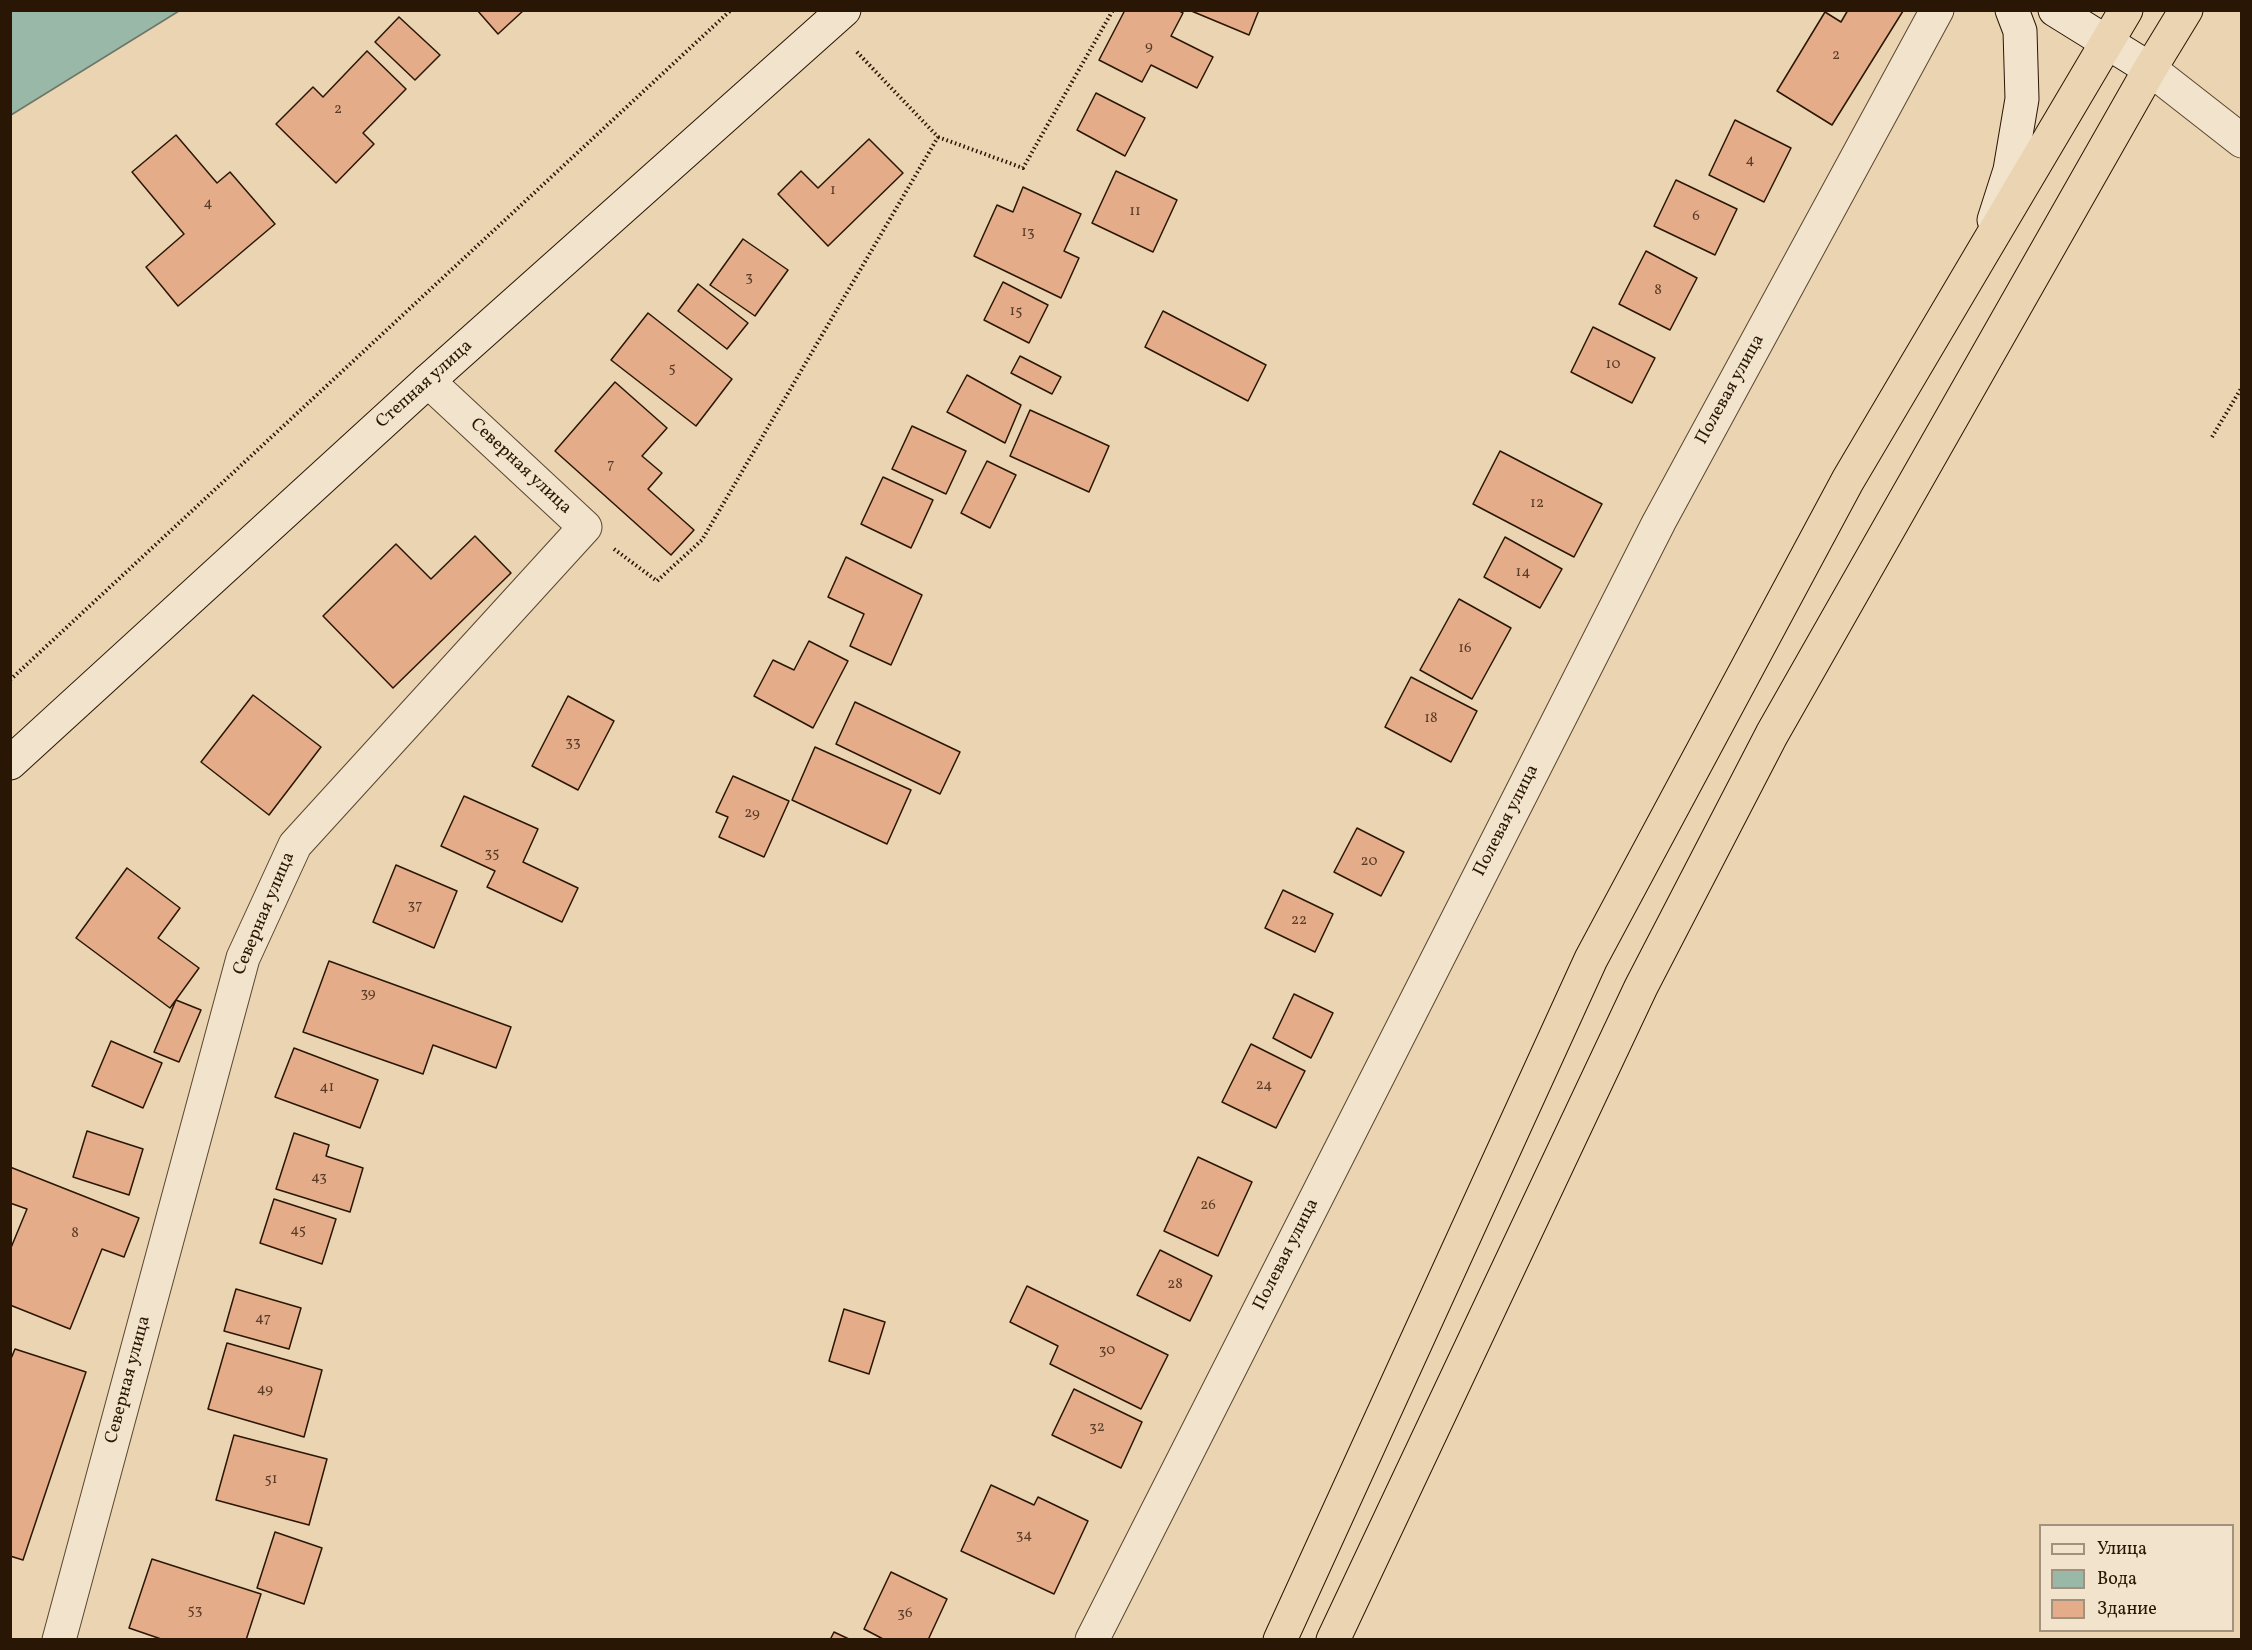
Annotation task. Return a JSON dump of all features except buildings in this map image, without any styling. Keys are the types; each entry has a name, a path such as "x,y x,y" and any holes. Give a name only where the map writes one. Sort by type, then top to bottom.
{"highway":[{"path":"1281,1640 1591,959 1848,480 2126,10"},
{"path":"1333,1640 1641,987 1772,734 2150,69 2186,10"}],"street":[{"name":"Полевая улица","path":"1092,1640 1659,522 1937,10"},
{"path":"1985,247 2010,171 2022,99 2020,31 2012,10"},
{"path":"2055,10 2150,69 2241,141"},
{"name":"Степная улица","path":"10,763 428,381 837,17"},
{"name":"Северная улица","path":"58,1640 243,958 295,845 585,527 428,381"}],"path":[{"path":"10,680 731,10"},
{"path":"837,17 938,137 1023,168 1113,10"},
{"path":"585,527 657,581 702,540 938,137"},
{"path":"2212,437 2241,387"}],"water":[{"path":"11,10 179,10 179,11 11,115"}]}
